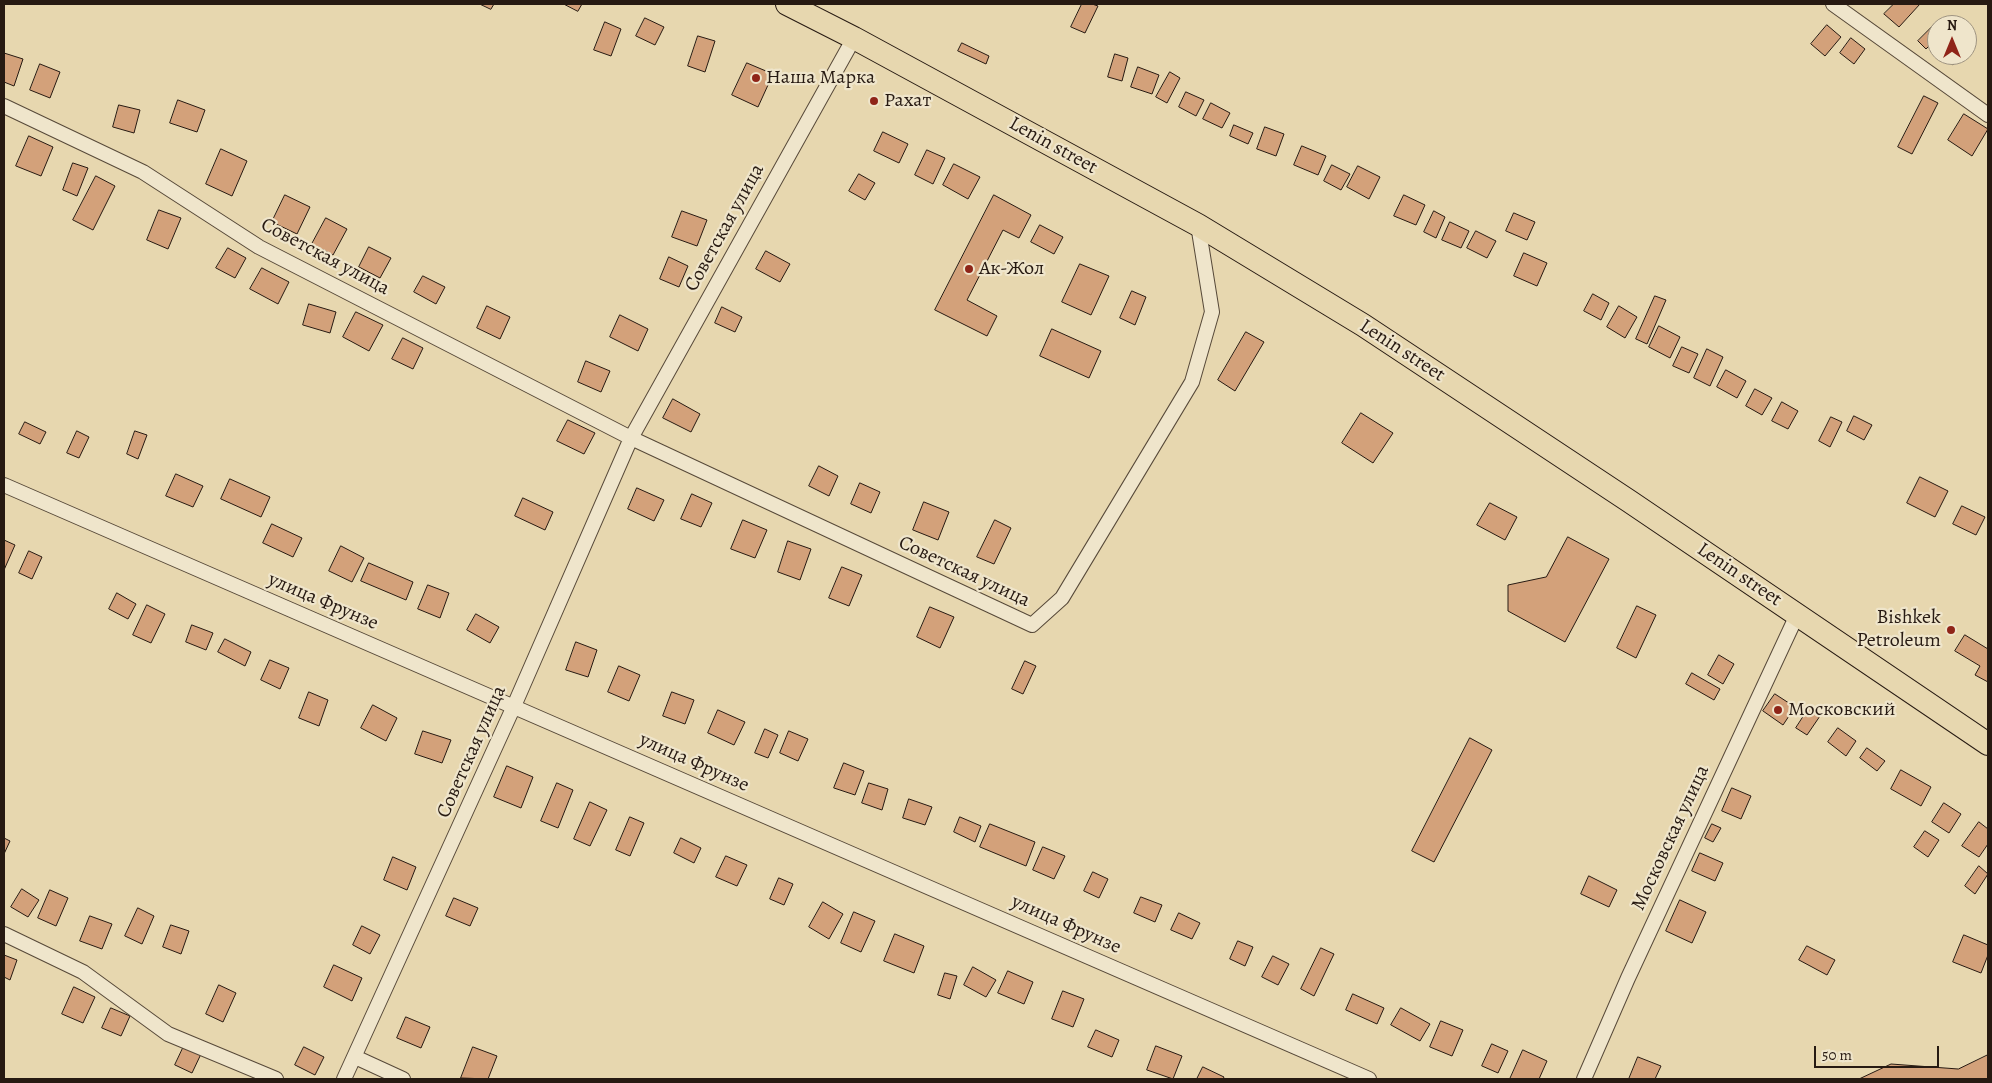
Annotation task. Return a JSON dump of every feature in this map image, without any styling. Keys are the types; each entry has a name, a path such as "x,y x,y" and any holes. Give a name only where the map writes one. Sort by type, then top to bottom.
{"main road":[{"name":"Lenin street","path":"788,4 1198,225 1363,325 1629,501 1988,744"}],"street":[{"path":"1833,4 1988,115"},
{"name":"Советская улица","path":"344,1079 514,706 631,438 854,38"},
{"name":"Советская улица","path":"4,106 143,172 259,247 631,438 1032,626 1062,598 1192,382 1212,312 1198,225"},
{"name":"улица Фрунзе","path":"4,485 1369,1079"},
{"name":"Московская улица","path":"1584,1079 1628,978 1797,615"},
{"path":"4,934 83,972 168,1034 276,1079"},
{"path":"355,1057 404,1079"}],"building":[{"path":"480,4 494,4 491,9"},
{"path":"564,4 582,4 578,11"},
{"path":"1082,4 1098,6 1085,33 1071,27"},
{"path":"1894,4 1920,4 1899,27 1884,14"},
{"path":"645,18 664,27 655,45 636,36"},
{"path":"605,22 621,29 611,56 594,50"},
{"path":"1827,25 1841,37 1825,56 1811,44"},
{"path":"1927,32 1926,49 1918,41"},
{"path":"698,36 715,41 705,72 688,66"},
{"path":"1851,38 1865,49 1854,64 1840,53"},
{"path":"962,43 989,56 986,64 958,51"},
{"path":"4,53 23,59 14,86 4,82"},
{"path":"1115,54 1128,58 1122,81 1108,77"},
{"path":"747,63 773,74 758,107 732,95"},
{"path":"40,64 60,72 50,98 30,90"},
{"path":"1138,67 1159,75 1152,94 1131,87"},
{"path":"1170,72 1180,78 1167,103 1156,97"},
{"path":"1186,92 1204,100 1196,116 1179,107"},
{"path":"1924,96 1938,103 1912,154 1898,147"},
{"path":"178,100 205,110 197,132 170,123"},
{"path":"1211,103 1230,113 1222,128 1203,119"},
{"path":"119,105 140,110 134,133 113,127"},
{"path":"1964,114 1988,129 1972,156 1948,140"},
{"path":"1234,125 1253,133 1248,144 1230,136"},
{"path":"1265,127 1284,134 1276,156 1257,149"},
{"path":"883,132 908,144 899,163 874,151"},
{"path":"29,136 53,147 41,176 16,166"},
{"path":"1302,146 1326,156 1318,175 1294,165"},
{"path":"221,149 247,161 232,196 206,184"},
{"path":"927,150 945,158 933,184 915,175"},
{"path":"73,163 88,168 77,196 63,190"},
{"path":"954,164 980,177 968,199 943,185"},
{"path":"1332,165 1350,174 1341,190 1324,181"},
{"path":"1358,166 1380,177 1369,199 1347,187"},
{"path":"859,174 875,183 865,200 849,191"},
{"path":"96,176 115,186 93,230 73,220"},
{"path":"285,195 310,207 297,234 272,222"},
{"name":"Ак-Жол","path":"994,195 1031,215 1019,238 1003,230 967,300 997,316 987,336 935,310"},
{"path":"1404,195 1425,205 1416,225 1394,216"},
{"path":"159,210 181,218 168,249 147,240"},
{"path":"682,211 707,220 697,246 672,237"},
{"path":"1434,211 1445,217 1436,238 1424,232"},
{"path":"1514,213 1535,222 1527,240 1506,231"},
{"path":"326,218 347,229 333,255 312,244"},
{"path":"1450,222 1469,231 1461,248 1442,240"},
{"path":"1040,225 1063,237 1054,254 1031,242"},
{"path":"1476,231 1496,241 1487,258 1467,248"},
{"path":"369,247 391,258 380,278 359,267"},
{"path":"228,248 246,258 235,278 216,268"},
{"path":"766,251 790,264 780,282 756,269"},
{"path":"1524,253 1547,263 1537,286 1514,276"},
{"path":"669,257 688,266 679,287 660,279"},
{"path":"1080,264 1109,276 1091,315 1062,302"},
{"path":"262,268 289,282 278,304 250,289"},
{"path":"423,276 445,287 436,304 414,292"},
{"path":"1132,291 1146,297 1135,325 1120,318"},
{"path":"1593,294 1609,303 1601,320 1584,311"},
{"path":"1655,296 1666,300 1647,344 1636,339"},
{"path":"309,304 336,312 330,333 303,325"},
{"path":"487,306 510,317 500,339 477,328"},
{"path":"1619,306 1637,317 1625,338 1607,327"},
{"path":"722,307 742,317 735,332 715,323"},
{"path":"356,312 383,325 369,351 343,337"},
{"path":"620,315 648,329 638,351 610,337"},
{"path":"1659,326 1680,337 1670,358 1649,347"},
{"path":"1052,329 1101,351 1089,378 1040,356"},
{"path":"1246,332 1264,342 1235,391 1218,380"},
{"path":"403,338 423,348 413,369 392,359"},
{"path":"1682,347 1698,354 1689,373 1673,366"},
{"path":"1707,349 1723,357 1710,386 1694,378"},
{"path":"586,361 610,371 601,392 578,382"},
{"path":"1726,370 1746,381 1737,398 1717,387"},
{"path":"1755,389 1772,398 1762,415 1746,406"},
{"path":"673,399 700,414 691,432 663,418"},
{"path":"1782,402 1798,411 1788,429 1772,421"},
{"path":"1361,413 1393,433 1373,463 1342,443"},
{"path":"1854,416 1872,425 1864,440 1847,431"},
{"path":"1831,417 1842,422 1830,447 1819,441"},
{"path":"568,420 595,433 584,454 557,441"},
{"path":"25,422 46,432 40,444 19,434"},
{"path":"77,431 89,437 79,458 67,453"},
{"path":"135,431 147,435 138,459 127,454"},
{"path":"819,466 838,476 829,496 809,486"},
{"path":"176,474 203,486 193,507 166,496"},
{"path":"1920,477 1948,491 1935,517 1907,503"},
{"path":"230,479 270,497 261,517 221,499"},
{"path":"860,483 880,492 871,513 851,504"},
{"path":"637,488 664,500 654,521 628,509"},
{"path":"692,494 712,503 701,527 681,519"},
{"path":"523,498 553,512 545,530 515,516"},
{"path":"924,502 949,512 938,540 913,530"},
{"path":"1490,503 1517,517 1505,540 1477,525"},
{"path":"1962,506 1985,517 1976,535 1953,524"},
{"path":"743,520 767,530 755,558 731,549"},
{"path":"995,520 1011,528 994,564 977,557"},
{"path":"272,524 302,538 293,557 263,543"},
{"path":"1568,537 1609,559 1565,642 1508,611 1508,585 1546,577"},
{"path":"4,540 15,545 4,570"},
{"path":"788,541 811,549 800,580 778,572"},
{"path":"341,546 364,558 352,582 329,571"},
{"path":"29,551 42,557 32,579 19,573"},
{"path":"369,563 413,582 406,600 361,581"},
{"path":"842,567 862,575 849,606 829,598"},
{"path":"428,585 449,593 440,618 418,609"},
{"path":"117,593 136,604 128,619 109,609"},
{"path":"147,605 165,614 151,643 133,635"},
{"path":"1637,606 1656,615 1636,658 1617,648"},
{"path":"930,607 954,617 940,648 917,637"},
{"path":"476,614 499,627 490,643 467,630"},
{"path":"192,625 213,633 206,650 186,642"},
{"path":"1965,635 1988,649 1988,682 1975,675 1980,666 1955,651"},
{"path":"225,639 251,652 245,666 218,652"},
{"path":"576,642 597,650 588,677 566,670"},
{"path":"1719,655 1734,664 1723,684 1708,675"},
{"path":"270,660 289,668 280,689 261,680"},
{"path":"1025,661 1036,666 1023,694 1012,689"},
{"path":"619,666 640,675 629,701 608,692"},
{"path":"1692,673 1720,689 1714,700 1686,684"},
{"path":"309,692 328,700 319,726 299,718"},
{"path":"672,692 694,700 685,724 663,716"},
{"path":"1775,694 1795,707 1783,725 1763,711"},
{"path":"373,705 397,718 386,741 361,728"},
{"path":"1809,708 1820,716 1807,735 1796,728"},
{"path":"718,710 745,722 734,745 708,733"},
{"path":"1838,728 1856,741 1846,756 1828,742"},
{"path":"765,729 778,735 768,758 755,753"},
{"path":"423,731 451,740 442,763 415,754"},
{"path":"789,731 808,739 798,761 780,753"},
{"path":"1470,738 1492,750 1434,862 1412,851"},
{"path":"1867,748 1885,761 1877,771 1860,758"},
{"path":"844,763 864,771 855,795 834,788"},
{"path":"507,766 533,777 521,808 494,797"},
{"path":"1901,770 1931,787 1921,806 1891,789"},
{"path":"557,783 573,790 558,828 541,821"},
{"path":"869,783 888,789 882,810 862,803"},
{"path":"1732,788 1751,796 1741,819 1722,811"},
{"path":"909,799 932,807 925,825 903,818"},
{"path":"590,802 607,810 590,846 574,839"},
{"path":"1944,803 1961,814 1949,833 1932,822"},
{"path":"630,817 644,823 630,856 616,850"},
{"path":"960,817 981,826 975,842 954,832"},
{"path":"1979,822 1988,829 1988,844 1979,857 1962,846"},
{"path":"990,824 1035,842 1026,866 980,847"},
{"path":"1712,824 1721,828 1713,842 1705,838"},
{"path":"1925,831 1939,840 1928,857 1914,847"},
{"path":"4,838 10,841 4,854"},
{"path":"681,838 701,848 694,863 674,853"},
{"path":"1043,847 1065,856 1054,879 1033,870"},
{"path":"1700,853 1723,863 1715,881 1692,871"},
{"path":"726,856 747,865 737,886 716,877"},
{"path":"393,857 416,867 407,890 384,880"},
{"path":"1979,866 1988,874 1975,894 1965,886"},
{"path":"1093,872 1108,879 1099,898 1084,891"},
{"path":"1589,876 1617,890 1609,907 1581,894"},
{"path":"779,878 793,884 784,905 770,899"},
{"path":"22,889 39,900 28,917 11,907"},
{"path":"50,890 68,898 56,926 38,918"},
{"path":"1141,897 1162,905 1155,922 1134,913"},
{"path":"454,898 478,908 470,926 446,916"},
{"path":"1680,900 1706,912 1692,943 1666,931"},
{"path":"823,902 843,914 829,939 809,927"},
{"path":"138,908 154,916 142,944 125,936"},
{"path":"854,912 875,921 861,952 841,943"},
{"path":"1179,913 1200,923 1192,939 1171,930"},
{"path":"90,916 112,924 102,949 80,941"},
{"path":"171,925 189,931 181,954 163,947"},
{"path":"362,926 380,935 370,954 353,945"},
{"path":"895,934 924,946 914,973 884,961"},
{"path":"1964,935 1988,945 1988,955 1981,973 1953,962"},
{"path":"1238,941 1253,947 1245,966 1230,959"},
{"path":"1807,946 1835,960 1827,975 1799,960"},
{"path":"1321,948 1334,954 1314,996 1301,989"},
{"path":"4,955 17,960 10,980 4,977"},
{"path":"1273,956 1289,964 1278,985 1262,977"},
{"path":"334,965 362,978 352,1001 324,987"},
{"path":"973,967 996,980 986,997 964,985"},
{"path":"1008,971 1033,982 1024,1004 998,993"},
{"path":"945,973 957,976 950,999 938,995"},
{"path":"219,985 236,993 223,1022 206,1014"},
{"path":"74,987 95,997 83,1023 62,1014"},
{"path":"1063,991 1084,999 1073,1027 1052,1019"},
{"path":"1353,994 1384,1008 1377,1024 1346,1010"},
{"path":"111,1008 130,1016 121,1036 102,1028"},
{"path":"1401,1008 1430,1024 1420,1041 1391,1025"},
{"path":"406,1017 430,1027 421,1048 397,1038"},
{"path":"1441,1021 1463,1030 1452,1056 1430,1047"},
{"path":"1096,1030 1119,1040 1112,1057 1088,1047"},
{"path":"1492,1044 1508,1051 1498,1073 1482,1066"},
{"path":"184,1046 201,1054 192,1073 175,1065"},
{"path":"1156,1046 1182,1056 1173,1079 1147,1070"},
{"path":"304,1047 324,1057 315,1075 295,1065"},
{"path":"473,1047 497,1056 488,1079 461,1078"},
{"path":"1523,1050 1547,1061 1539,1079 1510,1079"},
{"path":"1988,1055 1988,1079 1859,1079 1891,1064 1958,1069"},
{"path":"1638,1057 1661,1066 1655,1079 1629,1079"},
{"path":"1203,1067 1224,1077 1223,1079 1197,1079"}],"place":[{"name":"Наша Марка","path":"756,78"},
{"name":"Рахат","path":"874,101"},
{"name":"Ак-Жол","path":"969,269"},
{"name":"Bishkek Petroleum","path":"1951,630"},
{"name":"Московский","path":"1778,710"}]}
